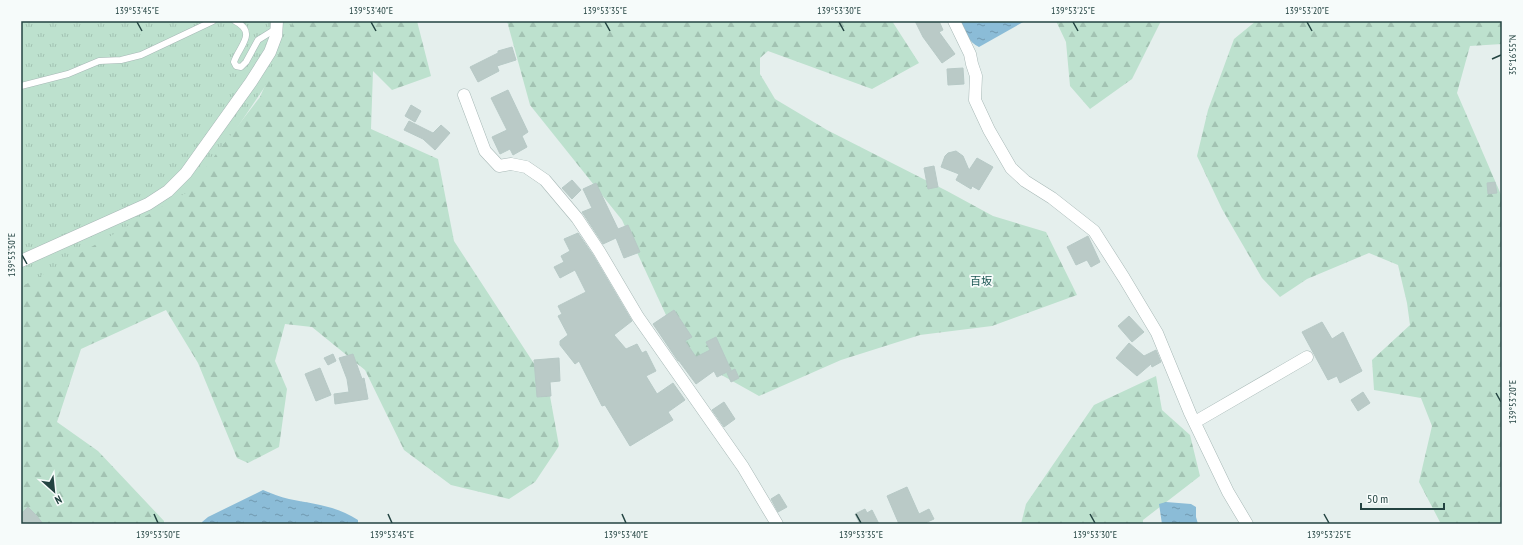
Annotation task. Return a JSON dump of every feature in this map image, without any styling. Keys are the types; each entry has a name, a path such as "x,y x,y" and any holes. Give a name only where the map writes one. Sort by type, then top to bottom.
{"street":[{"path":"954,21 970,54 976,76 975,100 989,130 1011,168 1025,181 1052,198 1094,231 1157,333 1195,422 1228,492 1247,524"},
{"path":"21,261 148,204 168,191 186,173 251,82 270,52 277,26"},
{"path":"464,95 485,151 499,166 510,164 526,167 545,180 577,218 599,251 638,317 743,467 777,524"},
{"path":"1195,422 1307,357"}],"lane":[{"path":"21,86 68,74 99,61 121,60 141,55 178,39 213,21"},
{"path":"234,21 243,26 245,31 246,38 244,44 234,62 236,66 241,67 246,62 258,40 274,30 277,26"}],"green space":[{"path":"21,21 297,21 295,42 172,224 138,239 21,437"},
{"path":"293,21 417,21 431,76 392,90 373,71 371,129 438,159 454,241 548,385 559,446 535,482 509,499 451,485 404,450 365,370 312,327 285,324 275,361 287,389 279,447 248,463 237,458 198,363 166,310 81,349 57,422 98,451 164,521 164,524 38,524 21,514 21,287 186,193 260,97"},
{"path":"507,21 892,21 919,63 872,89 768,51 760,58 760,74 775,99 827,130 993,216 1046,232 1077,295 992,326 920,335 841,360 759,396 684,354 622,220 530,105"},
{"path":"1056,21 1161,21 1132,79 1090,109 1070,86 1066,42"},
{"path":"1256,21 1502,21 1502,44 1470,46 1457,93 1502,197 1502,524 1441,524 1419,482 1432,426 1421,398 1374,390 1372,360 1410,325 1407,303 1398,265 1369,253 1307,279 1280,297 1262,278 1222,209 1197,156 1208,110 1234,39"},
{"path":"1156,376 1162,410 1190,435 1200,476 1143,520 1143,524 1021,524 1026,504 1094,405"}],"water":[{"path":"958,21 1025,21 979,47 972,43"},
{"path":"263,490 286,498 334,509 350,515 358,520 358,524 202,524 202,522 208,517"},
{"path":"1166,502 1191,504 1196,507 1198,524 1162,524 1159,504"}],"building":[{"path":"915,21 939,21 943,30 939,32 955,54 942,63 923,37"},
{"path":"512,47 516,60 497,66 499,71 478,82 470,67 498,53 498,51"},
{"path":"963,68 964,84 948,85 947,69"},
{"path":"508,90 528,132 522,136 527,147 513,155 510,149 500,154 492,137 507,130 491,98"},
{"path":"411,105 421,111 415,122 405,116"},
{"path":"409,121 433,133 441,125 450,133 435,150 423,139 404,130"},
{"path":"956,151 963,156 969,170 977,158 993,167 979,190 972,186 971,189 956,180 959,174 941,167 945,156 948,153"},
{"path":"934,166 938,187 928,189 924,168"},
{"path":"572,180 581,190 572,199 562,188"},
{"path":"1495,182 1497,193 1488,194 1487,183"},
{"path":"596,183 618,229 628,225 640,252 624,258 616,238 603,244 582,212 592,208 583,189"},
{"path":"578,233 593,255 632,321 614,335 626,349 637,344 642,353 646,351 656,371 646,376 657,394 673,383 685,400 668,412 673,420 630,446 605,405 602,406 579,361 575,364 560,345 560,341 568,335 558,316 562,314 558,306 586,292 575,270 560,278 554,267 564,262 561,256 570,251 564,239"},
{"path":"1088,236 1100,262 1091,267 1087,260 1076,265 1067,247"},
{"path":"674,310 692,337 685,341 696,357 710,350 706,342 716,337 731,370 717,377 714,371 696,384 678,361 653,324"},
{"path":"1129,316 1144,332 1132,342 1118,326"},
{"path":"1322,322 1332,339 1343,332 1362,371 1340,383 1337,376 1328,380 1302,332"},
{"path":"1129,343 1144,356 1156,350 1161,362 1152,367 1151,364 1137,376 1116,358"},
{"path":"333,354 336,361 328,365 324,358"},
{"path":"353,354 362,379 364,378 368,399 335,404 334,394 349,392 347,379 339,358"},
{"path":"559,358 560,381 550,382 551,396 537,397 534,360"},
{"path":"320,368 331,395 316,401 305,374"},
{"path":"735,369 739,378 731,382 727,373"},
{"path":"1363,392 1370,403 1358,411 1351,400"},
{"path":"724,402 735,419 724,427 712,410"},
{"path":"907,487 919,514 929,509 934,519 923,524 899,524 887,496"},
{"path":"779,494 787,507 778,512 771,499"},
{"path":"28,507 43,524 21,524 21,514"},
{"path":"865,509 867,513 872,510 879,524 860,524 855,514"}],"district":[{"name":"百坂","path":"981,281"}]}
